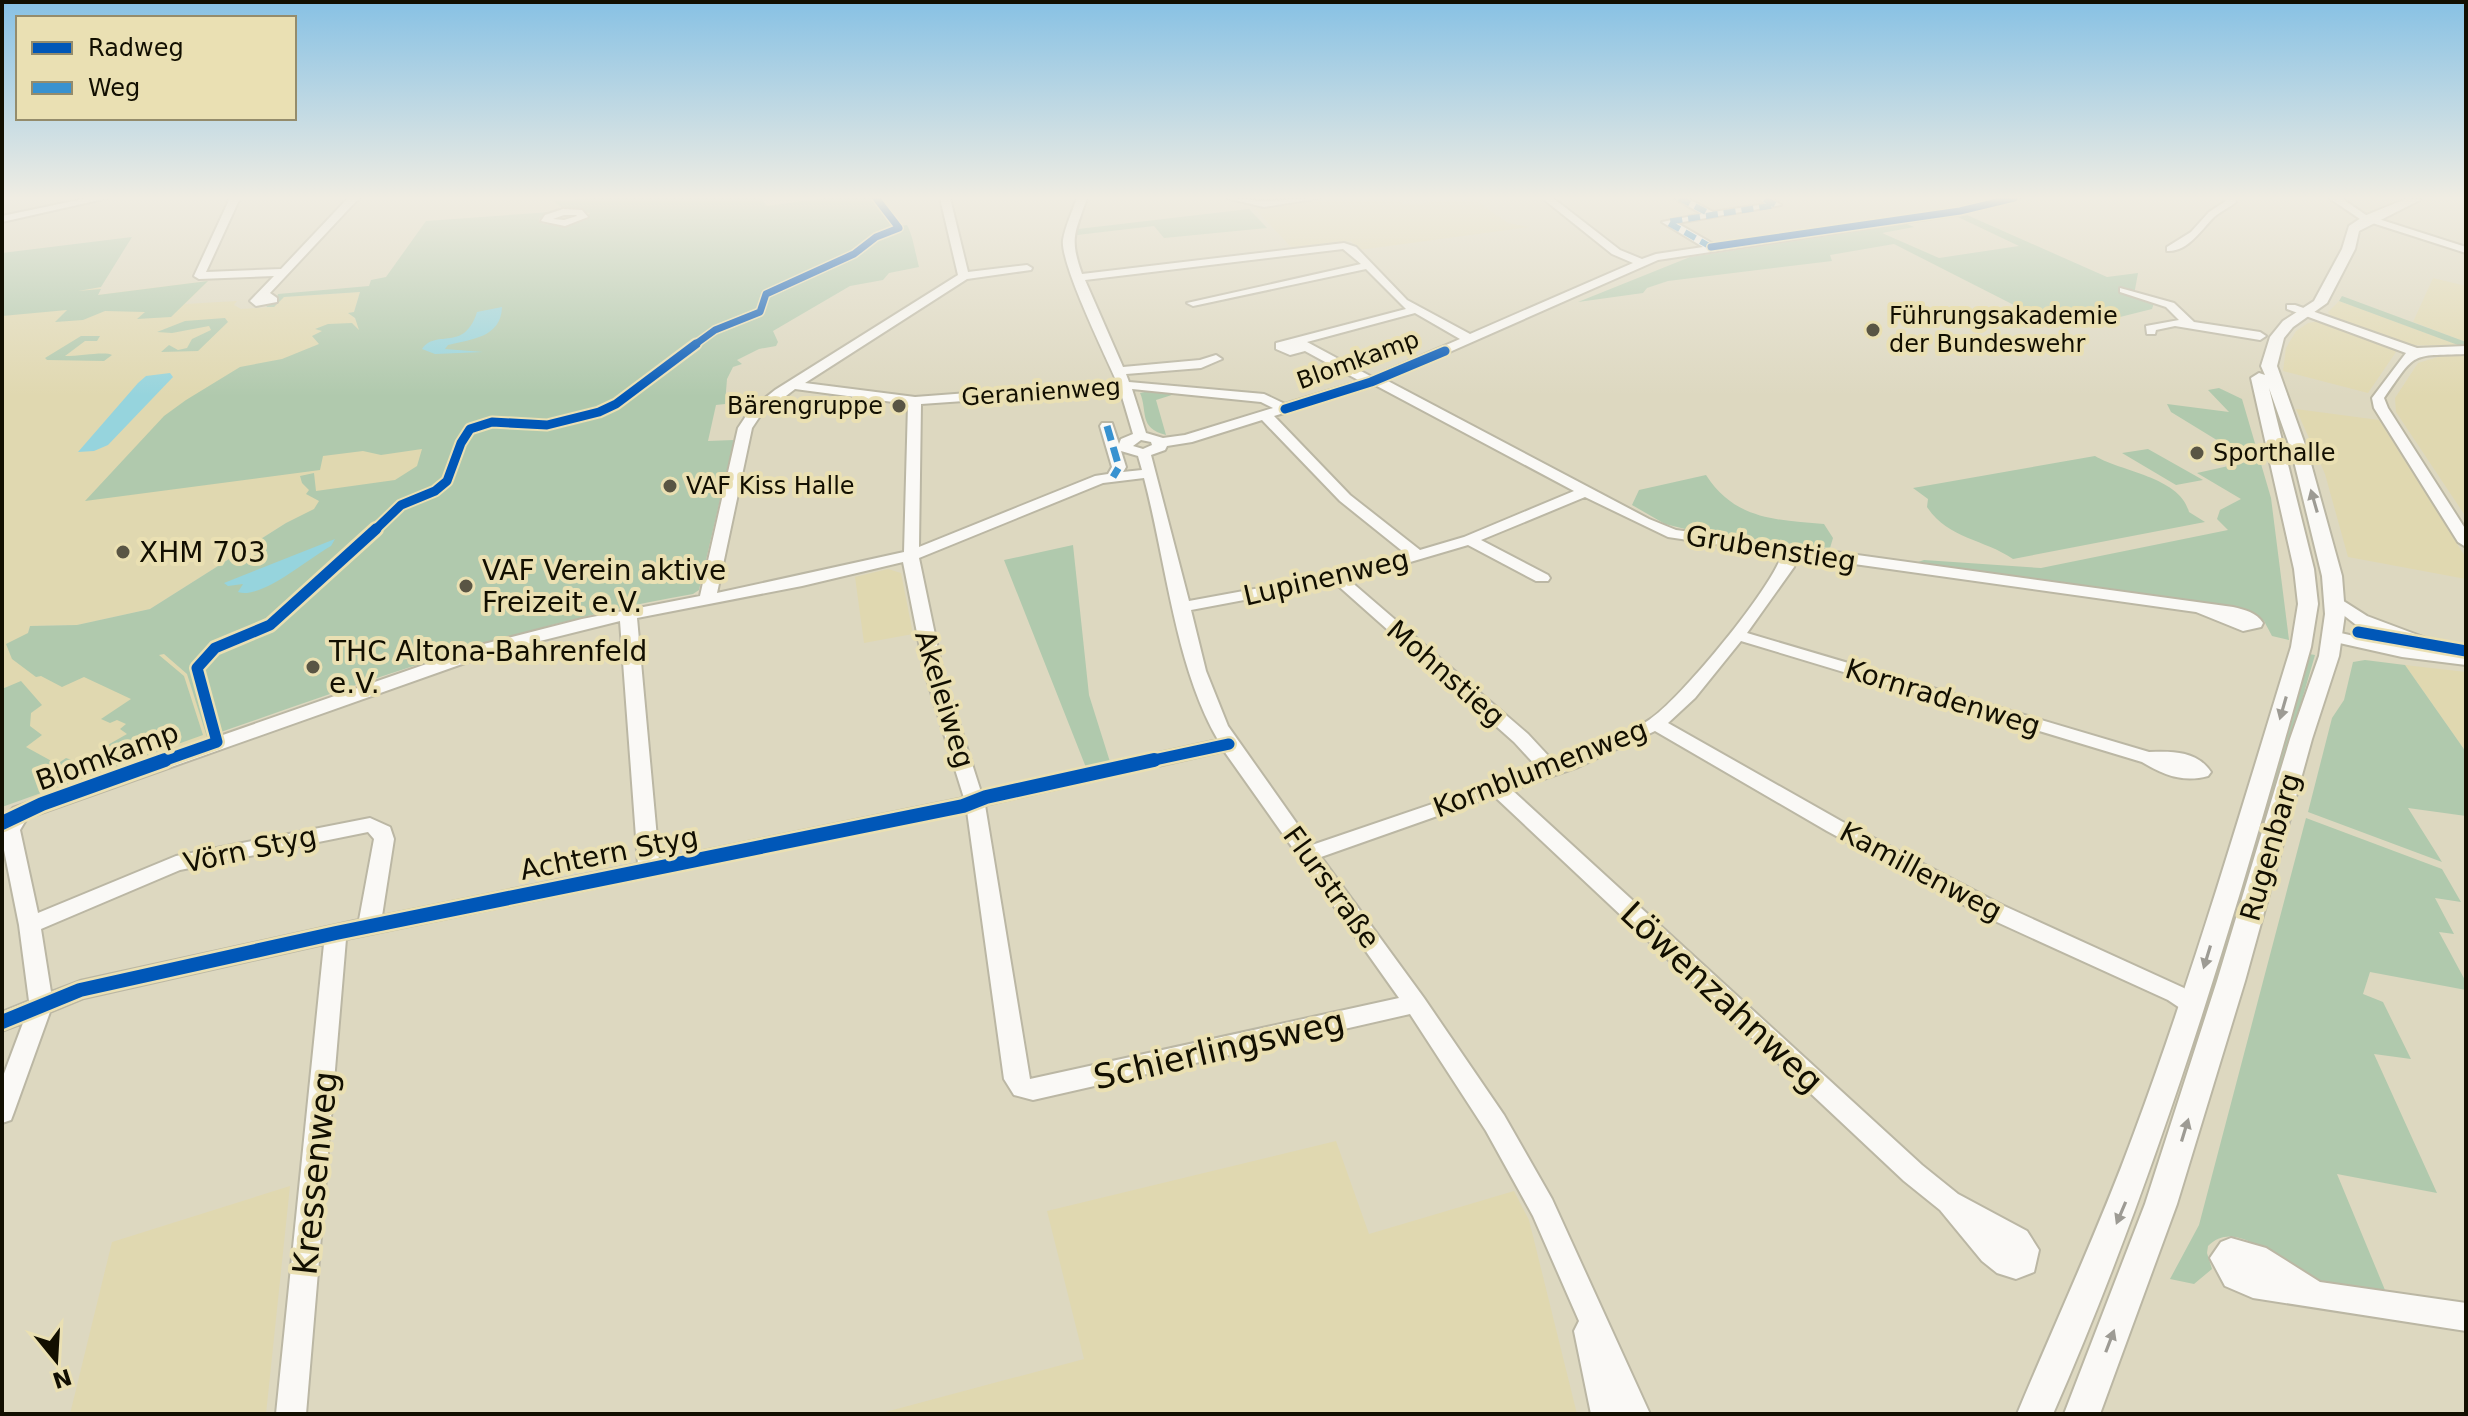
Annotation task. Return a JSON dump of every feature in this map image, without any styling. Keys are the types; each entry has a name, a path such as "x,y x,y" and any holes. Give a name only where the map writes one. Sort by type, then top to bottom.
{"main road":[{"name":"Rugenbarg","path":"2035,1414 2130,1192 2334,600 2323,533 2300,453 2269,366 2277,337 2288,324 2320,303 2323,292 2341,264"},
{"path":"2260,336 2270,322 2291,307 2323,292"},
{"name":"Rugenbarg","path":"2082,1414 2161,1204 2231,981 2301,739 2329,656 2322,630 2308,604 2304,569 2259,382 2256,364 2260,336"}],"street":[{"path":"205,264 199,276 283,272"},
{"path":"263,294 291,264"},
{"path":"961,264 964,276"},
{"name":"Flurstraße","path":"1074,264 1125,386 1140,436 1129,440 1125,446 1131,451 1144,453 1197,681 1211,714 1229,744 1416,1004 1515,1156 1543,1208 1635,1414"},
{"path":"1078,278 1194,264"},
{"name":"Blomkamp","path":"1160,443 1187,439 1373,381 1639,264"},
{"path":"1193,303 1367,266 1414,310 1470,339"},
{"path":"707,600 745,428 763,406 964,276 1027,268"},
{"path":"2124,290 2170,305 2190,325"},
{"path":"2291,307 2416,352 2466,350"},
{"name":"Grubenstieg","path":"1414,310 1301,345 1673,534 2201,608"},
{"path":"2151,332 2150,328 2175,323 2260,336"},
{"path":"2416,352 2406,358 2378,398 2381,408 2466,542"},
{"path":"1119,371 1201,364 1216,359"},
{"name":"Geranienweg","path":"794,385 915,401 1125,386 1153,387 1264,398 1285,409"},
{"name":"Akeleiweg","path":"915,401 912,555 926,642 976,801 1016,1079 1023,1088"},
{"path":"1265,415 1351,503 1418,556"},
{"path":"1107,426 1119,467 1113,477"},
{"path":"1140,436 1151,437 1160,443 1158,449 1144,453"},
{"name":"Blomkamp","path":"30,925 10,830 14,818 42,804 460,658 555,630 817,578 912,555 1087,484 1113,477 1150,473"},
{"name":"Lupinenweg","path":"1182,607 1338,578 1418,556 1469,540 1586,491"},
{"path":"1469,540 1542,578"},
{"name":"Kornblumenweg","path":"1307,854 1551,770 1656,724 1689,694 1737,635 1786,567 1790,552"},
{"name":"Mohnstieg","path":"1338,578 1521,738 1551,770"},
{"path":"2334,600 2361,620 2425,644"},
{"path":"628,614 649,869"},
{"path":"2322,630 2466,651"},
{"path":"2322,630 2402,652 2466,660"},
{"name":"Kornradenweg","path":"1737,635 2149,758"},
{"name":"Kamillenweg","path":"1656,724 1924,874 2027,927 2176,994 2192,1007"},
{"name":"Achtern Styg","path":"2,1022 80,990 369,926 976,801 1229,744"},
{"name":"Löwenzahnweg","path":"1498,789 1913,1173 1949,1202"},
{"name":"Vörn Styg","path":"30,925 176,863 370,825 383,832 384,839 369,926"},
{"path":"2,1112 41,1005 30,925"},
{"name":"Kressenweg","path":"291,1414 336,933"},
{"name":"Schierlingsweg","path":"1023,1088 1033,1090 1416,1004"},
{"path":"2318,1296 2466,1317"},
{"name":"Flurstraße","path":"1581,1297 1606,1414"}],"shaded area":[{"path":"2433,278 2466,286 2466,342 2413,322"},
{"path":"208,281 185,304 237,301 234,305 241,309 273,307 283,297 360,292 354,312 350,313 359,324 360,338 304,449 431,430 464,430 444,471 432,486 404,500 375,510 303,516 286,523 150,609 77,625 30,626 19,662 80,669 164,654 187,674 207,737 30,798 11,685 2,689 2,301 101,287 97,295"},
{"path":"2339,301 2461,346 2406,345 2331,316 2328,312"},
{"path":"2319,321 2391,346 2396,352 2368,393 2283,371 2286,348 2296,331 2308,323"},
{"path":"2466,355 2466,517 2396,412 2395,398 2418,363 2441,356"},
{"path":"2296,409 2379,420 2466,558 2466,579 2348,557 2325,474"},
{"path":"888,569 901,573 913,634 864,643 855,577"},
{"path":"2405,665 2466,672 2466,752"},
{"path":"1336,1141 1369,1234 1514,1191 1529,1220 1577,1414 878,1414 1084,1359 1047,1211"},
{"path":"290,1186 266,1414 70,1414 112,1242"}],"green space":[{"path":"2,264 115,264 101,287 78,291 101,289 98,295 208,281 171,317 137,319 145,312 105,311 83,320 55,322 67,310 2,316"},
{"path":"395,264 918,264 919,267 889,273 883,280 850,286 773,331 778,342 776,346 759,349 737,360 742,364 733,367 727,379 725,404 716,405 708,441 734,440 699,590 693,594 630,606 508,637 207,737 187,674 164,654 159,655 184,676 203,735 2,807 2,689 21,681 42,705 31,713 30,726 42,735 26,747 57,764 66,758 78,762 127,734 120,729 126,724 101,719 131,699 84,677 62,687 41,676 36,677 12,659 6,644 28,633 30,626 77,625 150,609 286,523 314,509 319,501 306,494 309,490 300,476 314,473 316,491 395,480 417,466 422,449 381,455 363,451 323,456 320,470 85,501 164,416 186,400 240,367 282,359 319,344 312,336 322,331 315,329 328,324 352,323 359,330 355,318 348,313 354,312 360,292 284,297 274,307 266,307 276,300 278,294 369,286 371,280 386,277"},
{"path":"1672,264 1807,264 1668,281 1647,288 1643,293 1578,302"},
{"path":"1933,264 2078,264 2107,277 2138,273 2134,295 2155,300 2152,309 2116,318 2094,316 2049,323"},
{"path":"2342,296 2466,342 2466,348 2339,301"},
{"path":"225,318 228,322 198,351 161,352 169,345 178,350 187,348 192,339 211,330 209,326 172,333 157,332 185,321"},
{"path":"81,336 100,336 97,341 85,341 65,356 112,355 104,361 45,358"},
{"path":"2219,388 2242,399 2271,498 2289,640 2272,636 2264,621 2245,611 1915,563 1924,560 2041,568 2228,530 2217,519 2220,510 2241,499 2197,473 2251,461 2171,412 2167,404 2229,412 2208,390"},
{"path":"1140,393 1175,394 1156,400 1166,435 1151,428 1146,418"},
{"path":"2148,449 2203,480 2176,485 2122,453"},
{"path":"2095,456 2162,483 2183,500 2189,512 2205,522 2013,559 1945,526 1927,507 1928,499 1913,488"},
{"path":"1706,475 1730,501 1758,515 1824,524 1833,538 1830,548 1701,533 1665,524 1632,505 1639,490"},
{"path":"1073,545 1089,695 1111,765 1087,770 1004,560"},
{"path":"2309,654 2315,655 2204,1038 2196,1039"},
{"path":"2365,660 2405,665 2466,752 2466,816 2408,808 2442,862 2308,812 2332,718 2344,700 2353,662"},
{"path":"2306,818 2442,869 2461,902 2435,898 2454,934 2439,932 2466,982 2466,990 2370,972 2363,994 2383,1002 2411,1059 2374,1054 2437,1193 2337,1174 2385,1290 2336,1285 2309,1278 2246,1240 2232,1237 2220,1238 2208,1246 2212,1269 2194,1284 2170,1279 2199,1225"}],"water":[{"path":"502,307 491,331 475,339 448,345 445,349 483,352 435,354 422,349 435,340 465,332 477,312"},
{"path":"170,373 173,377 108,445 94,451 78,452 146,376"},
{"path":"335,539 331,546 259,590 238,592 243,584 228,586 224,583"}],"marked path":[{"path":"1107,426 1119,467 1113,477"}],"cycle path":[{"path":"2,823 42,804 217,742 197,668 215,648 270,625 401,505 435,491 447,481 461,443 470,429 492,422 547,425 599,412 616,404 715,330 760,312 766,294 832,264"},
{"path":"1285,409 1371,382 1445,351"},
{"path":"2358,632 2466,651"},
{"path":"2,1022 80,990 336,933 963,806 986,797 1229,744"}],"place":[{"name":"Führungsakademie der Bundeswehr","path":"1873,330"},
{"name":"Bärengruppe","path":"899,406"},
{"name":"Sporthalle","path":"2197,453"},
{"name":"VAF Kiss Halle","path":"670,486"},
{"name":"XHM 703","path":"123,552"},
{"name":"VAF Verein aktive Freizeit e.V.","path":"466,586"},
{"name":"THC Altona-Bahrenfeld e.V.","path":"313,667"}]}
